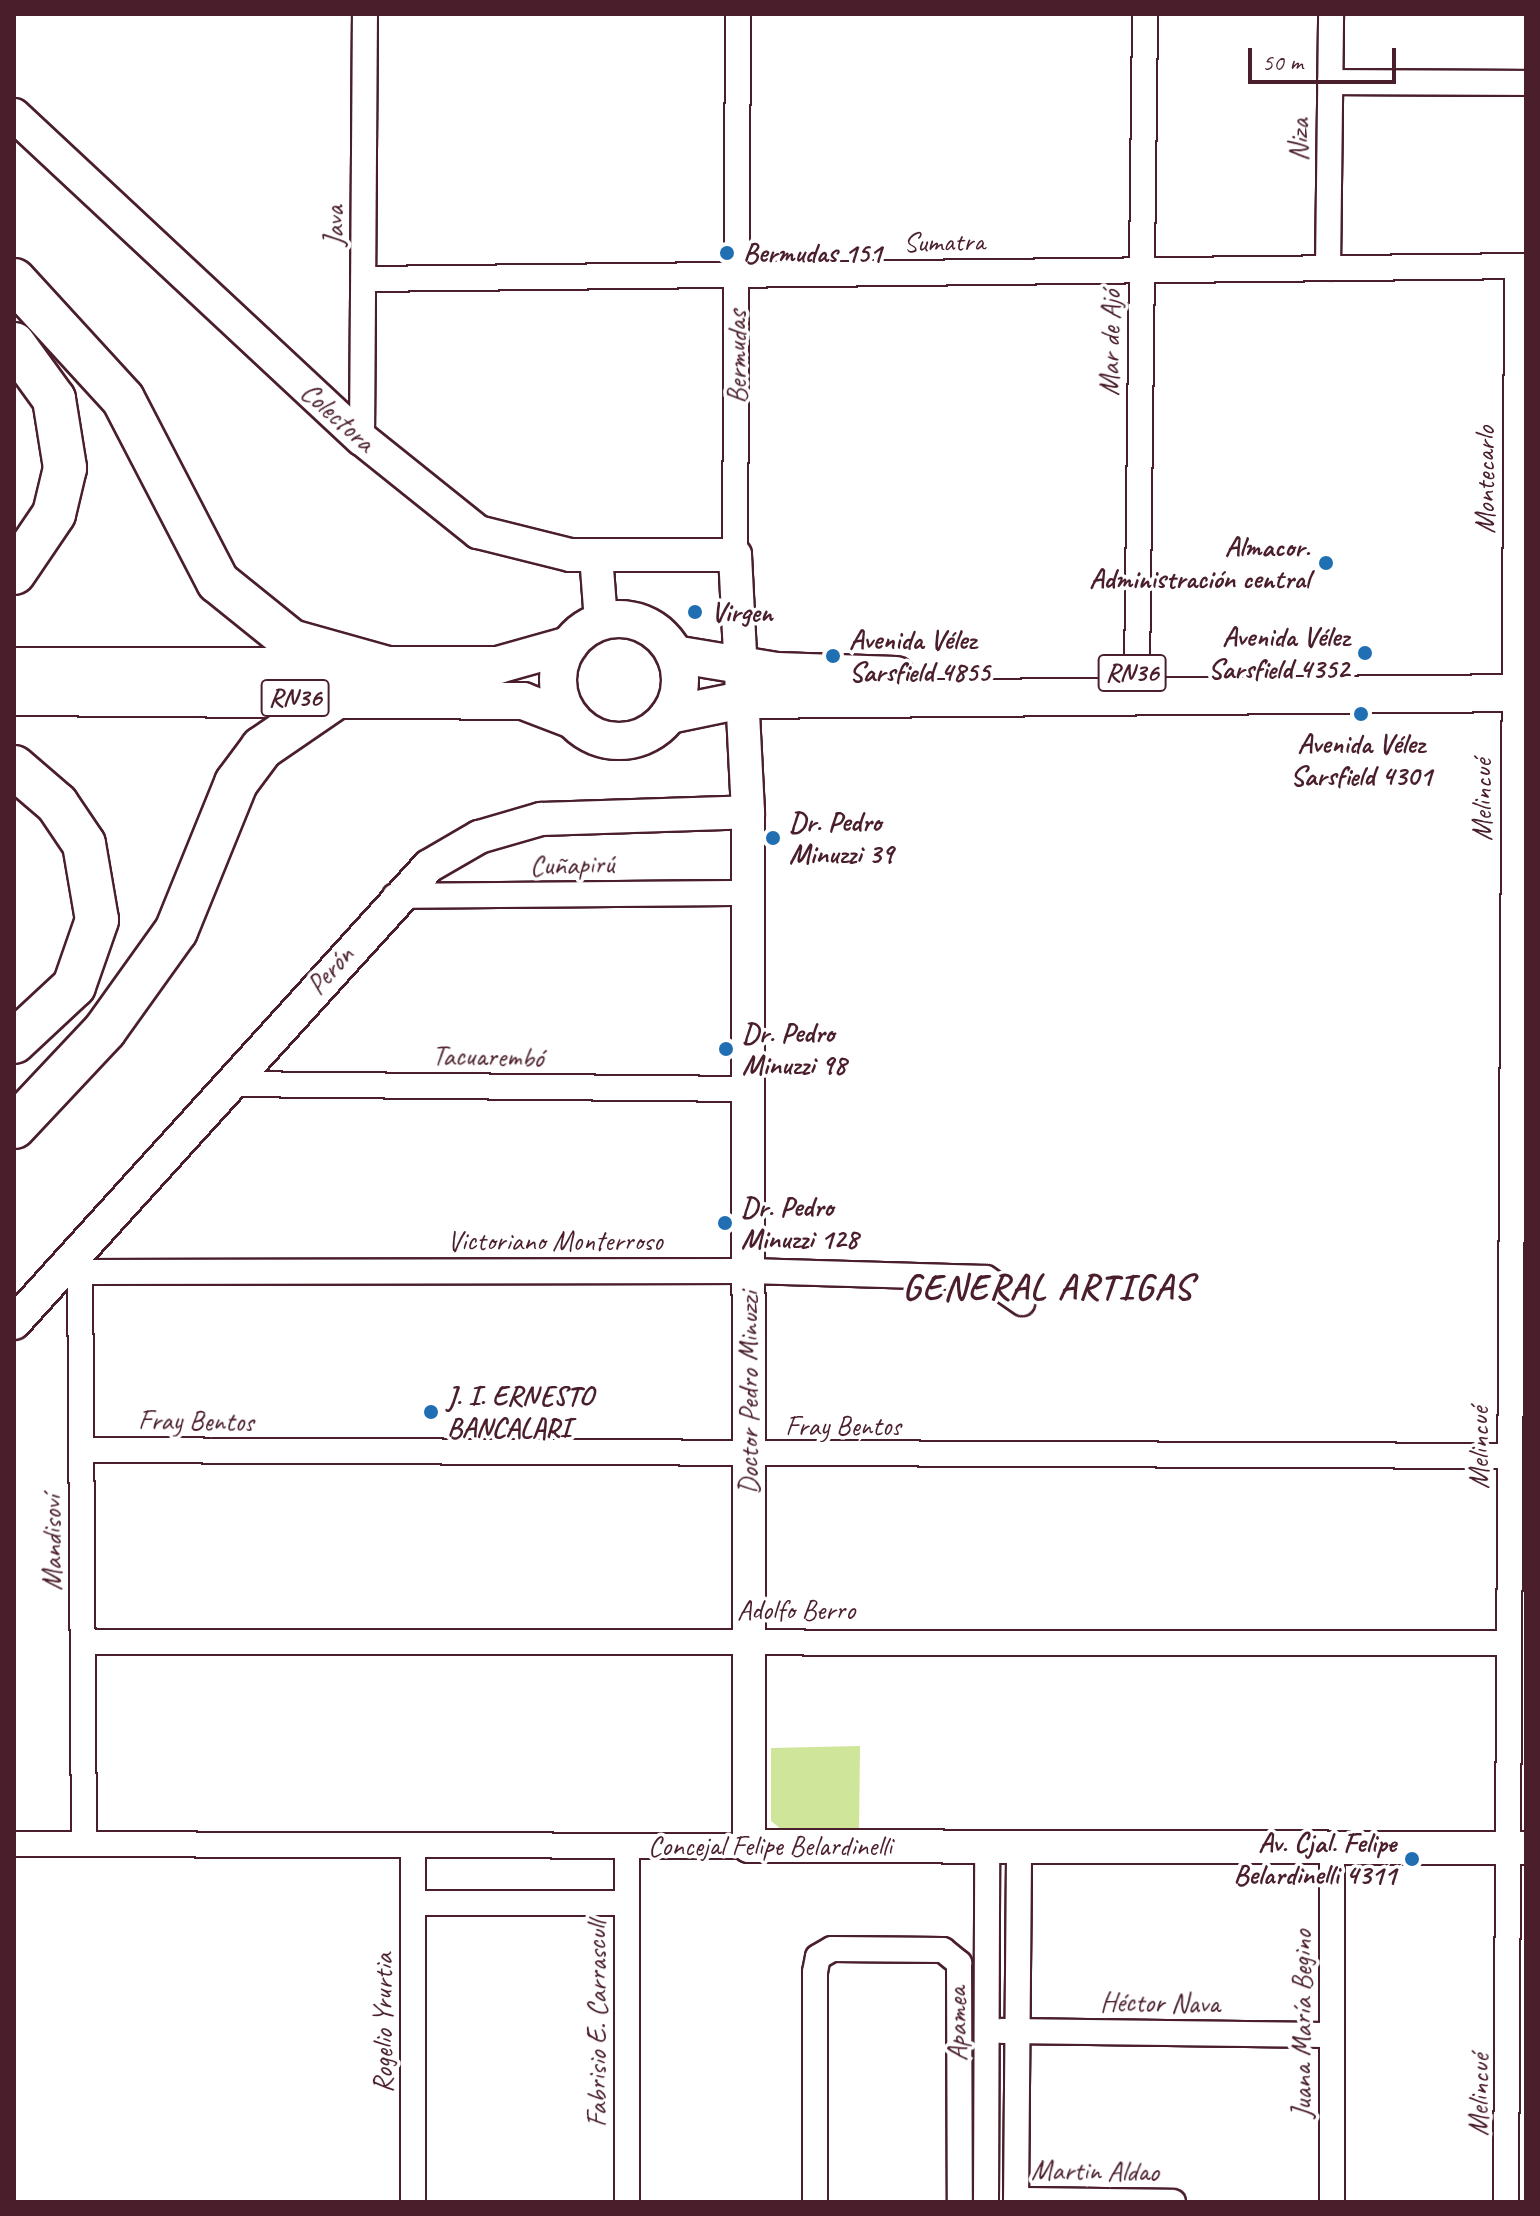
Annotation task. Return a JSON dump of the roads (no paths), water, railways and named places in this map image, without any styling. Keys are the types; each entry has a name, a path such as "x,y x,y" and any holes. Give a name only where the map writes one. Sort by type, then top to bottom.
{"highway":[{"path":"14,280 123,399 218,582 291,641 387,668"},
{"path":"14,344 54,399 65,443 54,514 14,573"},
{"path":"14,1127 105,1030 176,931 225,807 262,748 335,698"},
{"path":"14,767 73,823 97,894 93,944 74,986 14,1042"}],"main road":[{"name":"Colectora","path":"14,115 362,439 478,532 530,550 596,555 735,555"},
{"path":"596,555 601,621 640,622 674,654 680,685 669,715"},
{"name":"Bermudas","path":"735,555 740,683"},
{"name":"RN36","path":"14,666 387,668 498,665 569,645 601,621"},
{"path":"569,645 558,675 573,720"},
{"name":"RN36","path":"674,654 740,683 1519,684"},
{"name":"RN36","path":"14,697 523,701 573,720 599,738 630,740 669,715 740,683 909,675 1137,673 1519,684"},
{"name":"Doctor Pedro Minuzzi","path":"740,683 748,812 749,893 749,1846"},
{"name":"Perón","path":"14,1323 80,1257 395,896 458,847 527,822 610,812 748,812"},
{"name":"Concejal Felipe Belardinelli","path":"749,1846 1517,1848"}],"street":[{"name":"Java","path":"362,439 365,14"},
{"name":"Bermudas","path":"735,555 738,14"},
{"name":"Mar de Ajó","path":"1137,673 1145,14"},
{"name":"Niza","path":"1328,268 1331,14"},
{"path":"1330,82 1526,83"},
{"name":"Sumatra","path":"364,279 1521,266"},
{"name":"Montecarlo","path":"1519,684 1521,266"},
{"name":"Melincué","path":"1506,2202 1518,2036 1517,1848 1508,1643 1519,684"},
{"name":"Cuñapirú","path":"395,896 749,893"},
{"name":"Tacuarembó","path":"228,1084 748,1089"},
{"name":"Victoriano Monterroso","path":"80,1257 986,1278 1022,1303"},
{"name":"Mandisoví","path":"80,1257 84,1844"},
{"name":"Fray Bentos","path":"81,1450 749,1456 1509,1456"},
{"name":"Adolfo Berro","path":"83,1642 749,1640 1508,1643"},
{"name":"Concejal Felipe Belardinelli","path":"14,1844 749,1846"},
{"name":"Rogelio Yrurtia","path":"413,1845 413,2202"},
{"name":"Fabrisio E. Carrascull","path":"627,1846 627,2202"},
{"name":"Apamea","path":"986,2202 987,1846"},
{"path":"1016,2201 1019,1846"},
{"name":"Juana María Begino","path":"1332,1847 1332,2202"},
{"path":"413,1903 627,1903"},
{"path":"815,2202 815,1972 818,1957 832,1949 943,1950 959,1963 960,2202"},
{"name":"Héctor Nava","path":"987,2031 1332,2035"},
{"name":"Martin Aldao","path":"1016,2201 1173,2202"},
{"path":"1506,2202 1526,2201"}],"place":[{"name":"Bermudas 151","path":"727,253"},
{"name":"Almacor. Administración central","path":"1326,563"},
{"name":"Virgen","path":"695,612"},
{"name":"Avenida Vélez Sarsfield 4352","path":"1365,653"},
{"name":"Avenida Vélez Sarsfield 4855","path":"833,656"},
{"name":"Avenida Vélez Sarsfield 4301","path":"1361,714"},
{"name":"Dr. Pedro Minuzzi 39","path":"773,838"},
{"name":"Dr. Pedro Minuzzi 98","path":"726,1049"},
{"name":"Dr. Pedro Minuzzi 128","path":"725,1223"},
{"name":"J. I. ERNESTO BANCALARI","path":"431,1412"},
{"name":"Av. Cjal. Felipe Belardinelli 4311","path":"1412,1859"}],"district":[{"name":"GENERAL ARTIGAS","path":"1048,1288"}]}
